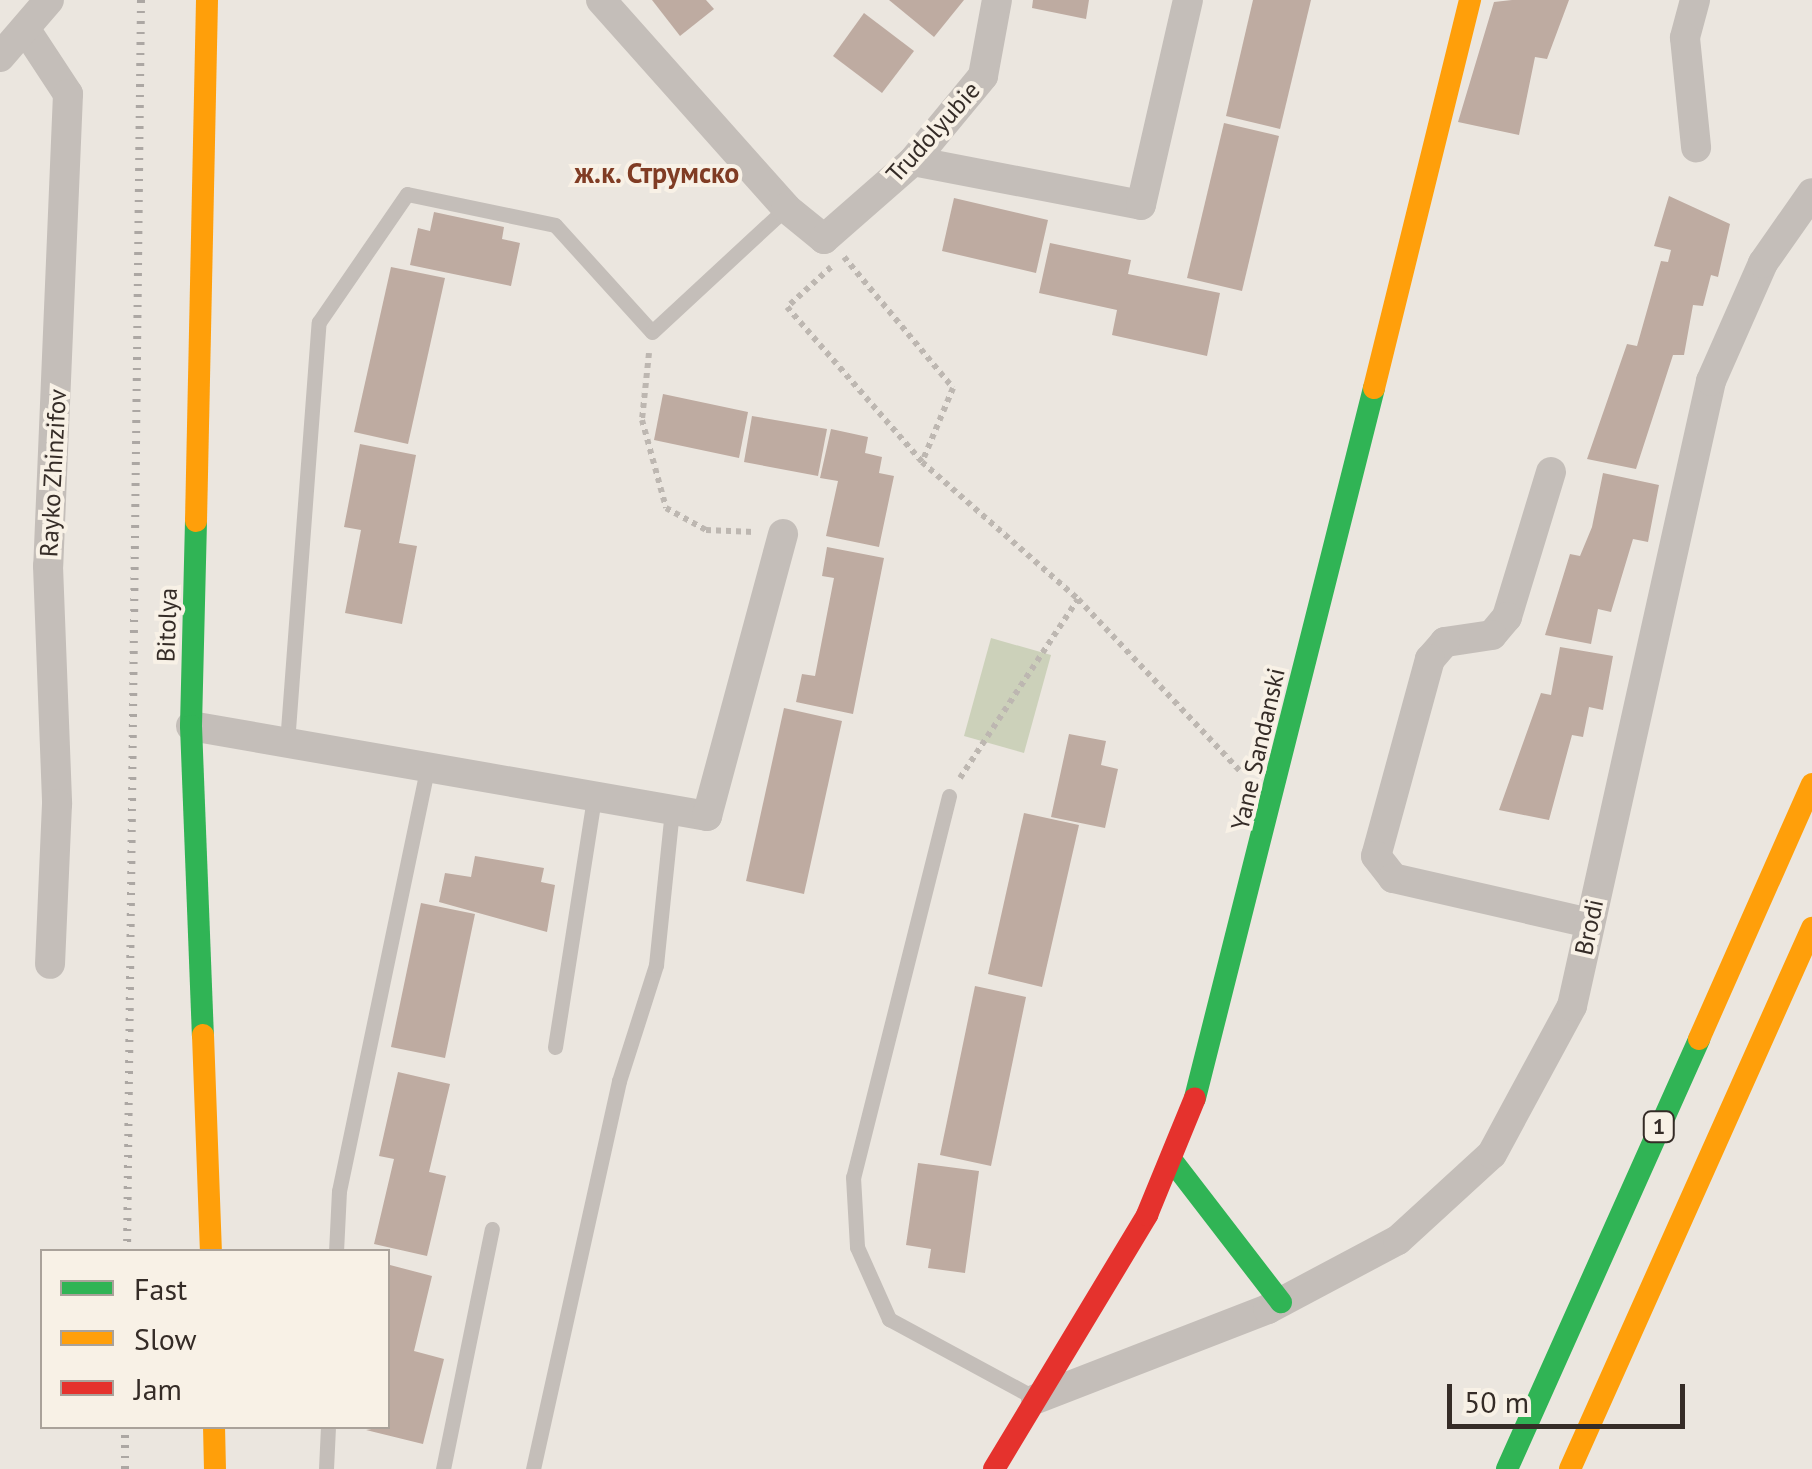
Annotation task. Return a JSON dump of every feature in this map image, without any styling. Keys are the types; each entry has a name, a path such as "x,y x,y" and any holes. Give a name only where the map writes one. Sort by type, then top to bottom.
{"street":[{"path":"0,57 28,34 49,0"},
{"name":"Bitolya","path":"207,0 191,726 211,1249"},
{"path":"601,0 786,208 834,247"},
{"name":"Trudolyubie","path":"834,247 983,76 997,0"},
{"path":"913,160 1141,205 1188,0"},
{"name":"Yane Sandanski","path":"994,1469 1173,1162 1273,807 1470,0"},
{"path":"1694,0 1685,38 1696,148"},
{"name":"Rayko Zhinzifov","path":"28,34 68,94 48,566 57,804 50,964"},
{"name":"Brodi","path":"1036,1399 1282,1302 1398,1240 1492,1154 1572,1006 1711,381 1763,263 1812,193"},
{"path":"1551,472 1507,617 1492,635 1445,642 1430,659 1376,856 1394,878 1590,923"},
{"path":"191,726 707,816 782,534"},
{"name":"1","path":"1507,1469 1812,784"},
{"name":"1","path":"1570,1469 1812,928"},
{"path":"1173,1162 1282,1302"},
{"path":"214,1429 215,1469"}],"lane":[{"path":"287,742 318,322 407,194 555,225 652,332 786,208"},
{"path":"336,1249 339,1190 426,770"},
{"path":"948,796 854,1177 857,1248 888,1319 1036,1399"},
{"path":"555,1047 594,798"},
{"path":"533,1469 619,1081 656,965 672,811"},
{"path":"443,1469 492,1229"},
{"path":"326,1469 328,1429"}],"path":[{"path":"922,462 953,388 834,247 787,307 922,462 1078,599 1273,807"},
{"path":"652,332 642,420 666,508 706,530 782,534"},
{"path":"948,796 1078,599"}],"green space":[{"path":"991,638 1051,655 1024,753 964,736"}],"building":[{"path":"652,0 706,0 714,9 680,36"},
{"path":"889,0 964,0 934,37"},
{"path":"1033,0 1089,0 1086,19 1032,8"},
{"path":"1253,0 1311,0 1280,129 1226,116"},
{"path":"1569,0 1547,59 1535,57 1519,135 1458,122 1494,2"},
{"path":"864,13 914,51 882,93 833,56"},
{"path":"1224,123 1279,136 1242,291 1187,278"},
{"path":"1669,196 1730,224 1718,277 1711,275 1703,306 1693,305 1684,355 1673,355 1636,469 1587,459 1627,344 1637,346 1661,261 1668,262 1671,250 1654,246"},
{"path":"954,198 1048,220 1036,273 942,251"},
{"path":"434,212 504,227 502,239 520,243 511,286 410,265 418,228 430,231"},
{"path":"1050,243 1131,260 1128,274 1220,293 1207,356 1112,335 1117,310 1039,293"},
{"path":"391,267 445,278 408,444 354,432"},
{"path":"663,394 748,412 739,458 654,440"},
{"path":"752,416 827,429 818,476 744,462"},
{"path":"831,429 868,437 865,453 882,457 879,473 894,476 879,547 826,536 838,481 820,478"},
{"path":"360,444 416,455 399,543 417,546 402,624 345,613 361,530 344,527"},
{"path":"1603,473 1659,485 1648,542 1633,539 1611,612 1598,609 1591,644 1545,635 1570,554 1580,556 1592,527"},
{"path":"827,547 884,558 853,714 796,702 802,674 815,676 834,578 822,576"},
{"path":"1560,647 1613,656 1603,710 1589,707 1583,737 1572,735 1549,820 1499,810 1541,693 1551,695"},
{"path":"784,708 842,721 804,894 746,881"},
{"path":"1069,734 1106,741 1101,765 1118,769 1105,828 1051,817"},
{"path":"1024,813 1079,825 1042,987 988,974"},
{"path":"475,856 544,868 541,882 555,885 547,932 439,902 445,873 471,877"},
{"path":"421,903 475,914 445,1058 391,1047"},
{"path":"975,986 1026,997 991,1166 940,1155"},
{"path":"398,1072 450,1084 429,1172 446,1176 427,1256 374,1244 394,1159 379,1156"},
{"path":"918,1163 979,1171 965,1273 928,1268 931,1249 906,1245"},
{"path":"390,1265 432,1276 414,1351 444,1359 423,1444 366,1430 390,1429"}],"railway":[{"path":"127,1249 141,0"},
{"path":"125,1429 125,1469"}],"traffic: fast":[{"path":"1195,1098 1374,388"},
{"path":"196,521 191,726 203,1035"},
{"path":"1507,1469 1699,1039"},
{"path":"1173,1162 1281,1302"}],"traffic: slow":[{"path":"196,521 207,0"},
{"path":"1374,388 1470,0"},
{"path":"1699,1039 1812,784"},
{"path":"1570,1469 1812,928"},
{"path":"203,1035 211,1249"},
{"path":"214,1429 215,1469"}],"traffic: jam":[{"path":"994,1469 1147,1215 1195,1098"}],"district":[{"name":"ж.к. Струмско","path":"657,173"}]}
